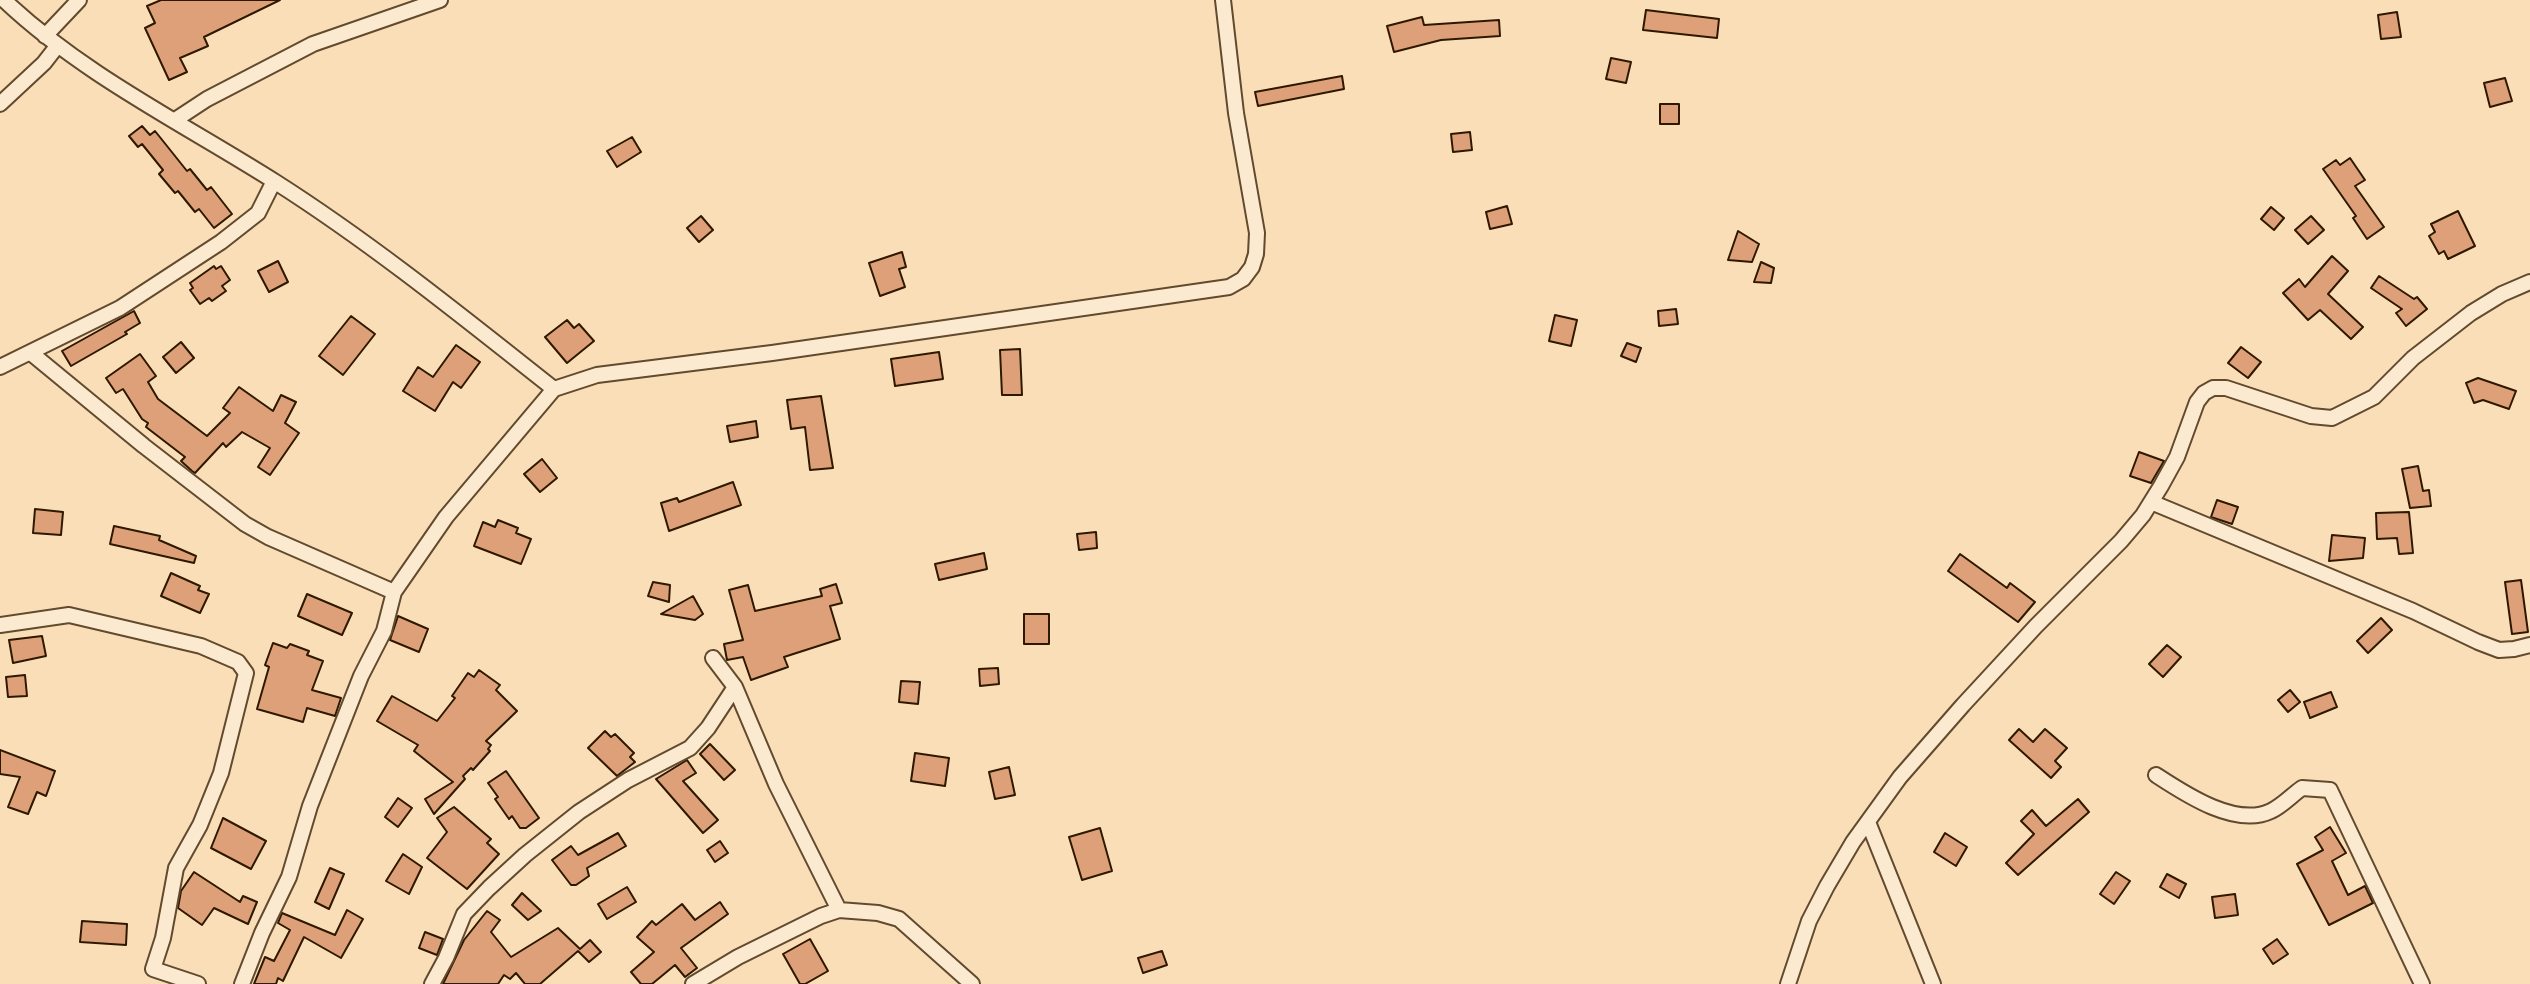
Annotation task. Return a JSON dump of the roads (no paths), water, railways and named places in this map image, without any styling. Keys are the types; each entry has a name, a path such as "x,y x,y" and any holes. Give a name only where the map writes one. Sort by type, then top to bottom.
{"street":[{"path":"4,0 58,45 348,230 554,389"},
{"path":"45,36 79,0"},
{"path":"175,120 207,99 313,44 440,0"},
{"path":"242,984 262,933 289,877 310,806 360,676 384,631 394,592 453,508 554,389 597,375 1163,298 1229,287 1243,279 1252,267 1256,254 1256,233 1236,113 1223,0"},
{"path":"0,104 44,63 58,45"},
{"path":"0,367 120,307 221,242 258,213 274,181"},
{"path":"1788,984 1810,921 1853,842 1925,747 2078,582 2121,541 2151,502 2176,457 2189,417 2204,393 2213,388 2226,388 2311,416 2332,418 2374,397 2413,358 2471,313 2502,293 2530,282"},
{"path":"31,353 144,446 245,524 268,537 394,592"},
{"path":"2151,502 2413,611 2499,650 2530,645"},
{"path":"0,625 69,615 201,646 238,662 246,673 221,773 200,825 176,868 163,938 153,969 198,984"},
{"path":"713,658 735,687 776,784 839,910"},
{"path":"432,984 464,914 489,888 579,812 628,780 690,748 708,728 735,687"},
{"path":"2156,775 2189,797 2241,817 2270,812 2302,788 2330,790 2422,984"},
{"path":"1868,822 1933,984"},
{"path":"693,984 738,957 821,916 839,910 878,913 899,919 972,984"}]}
